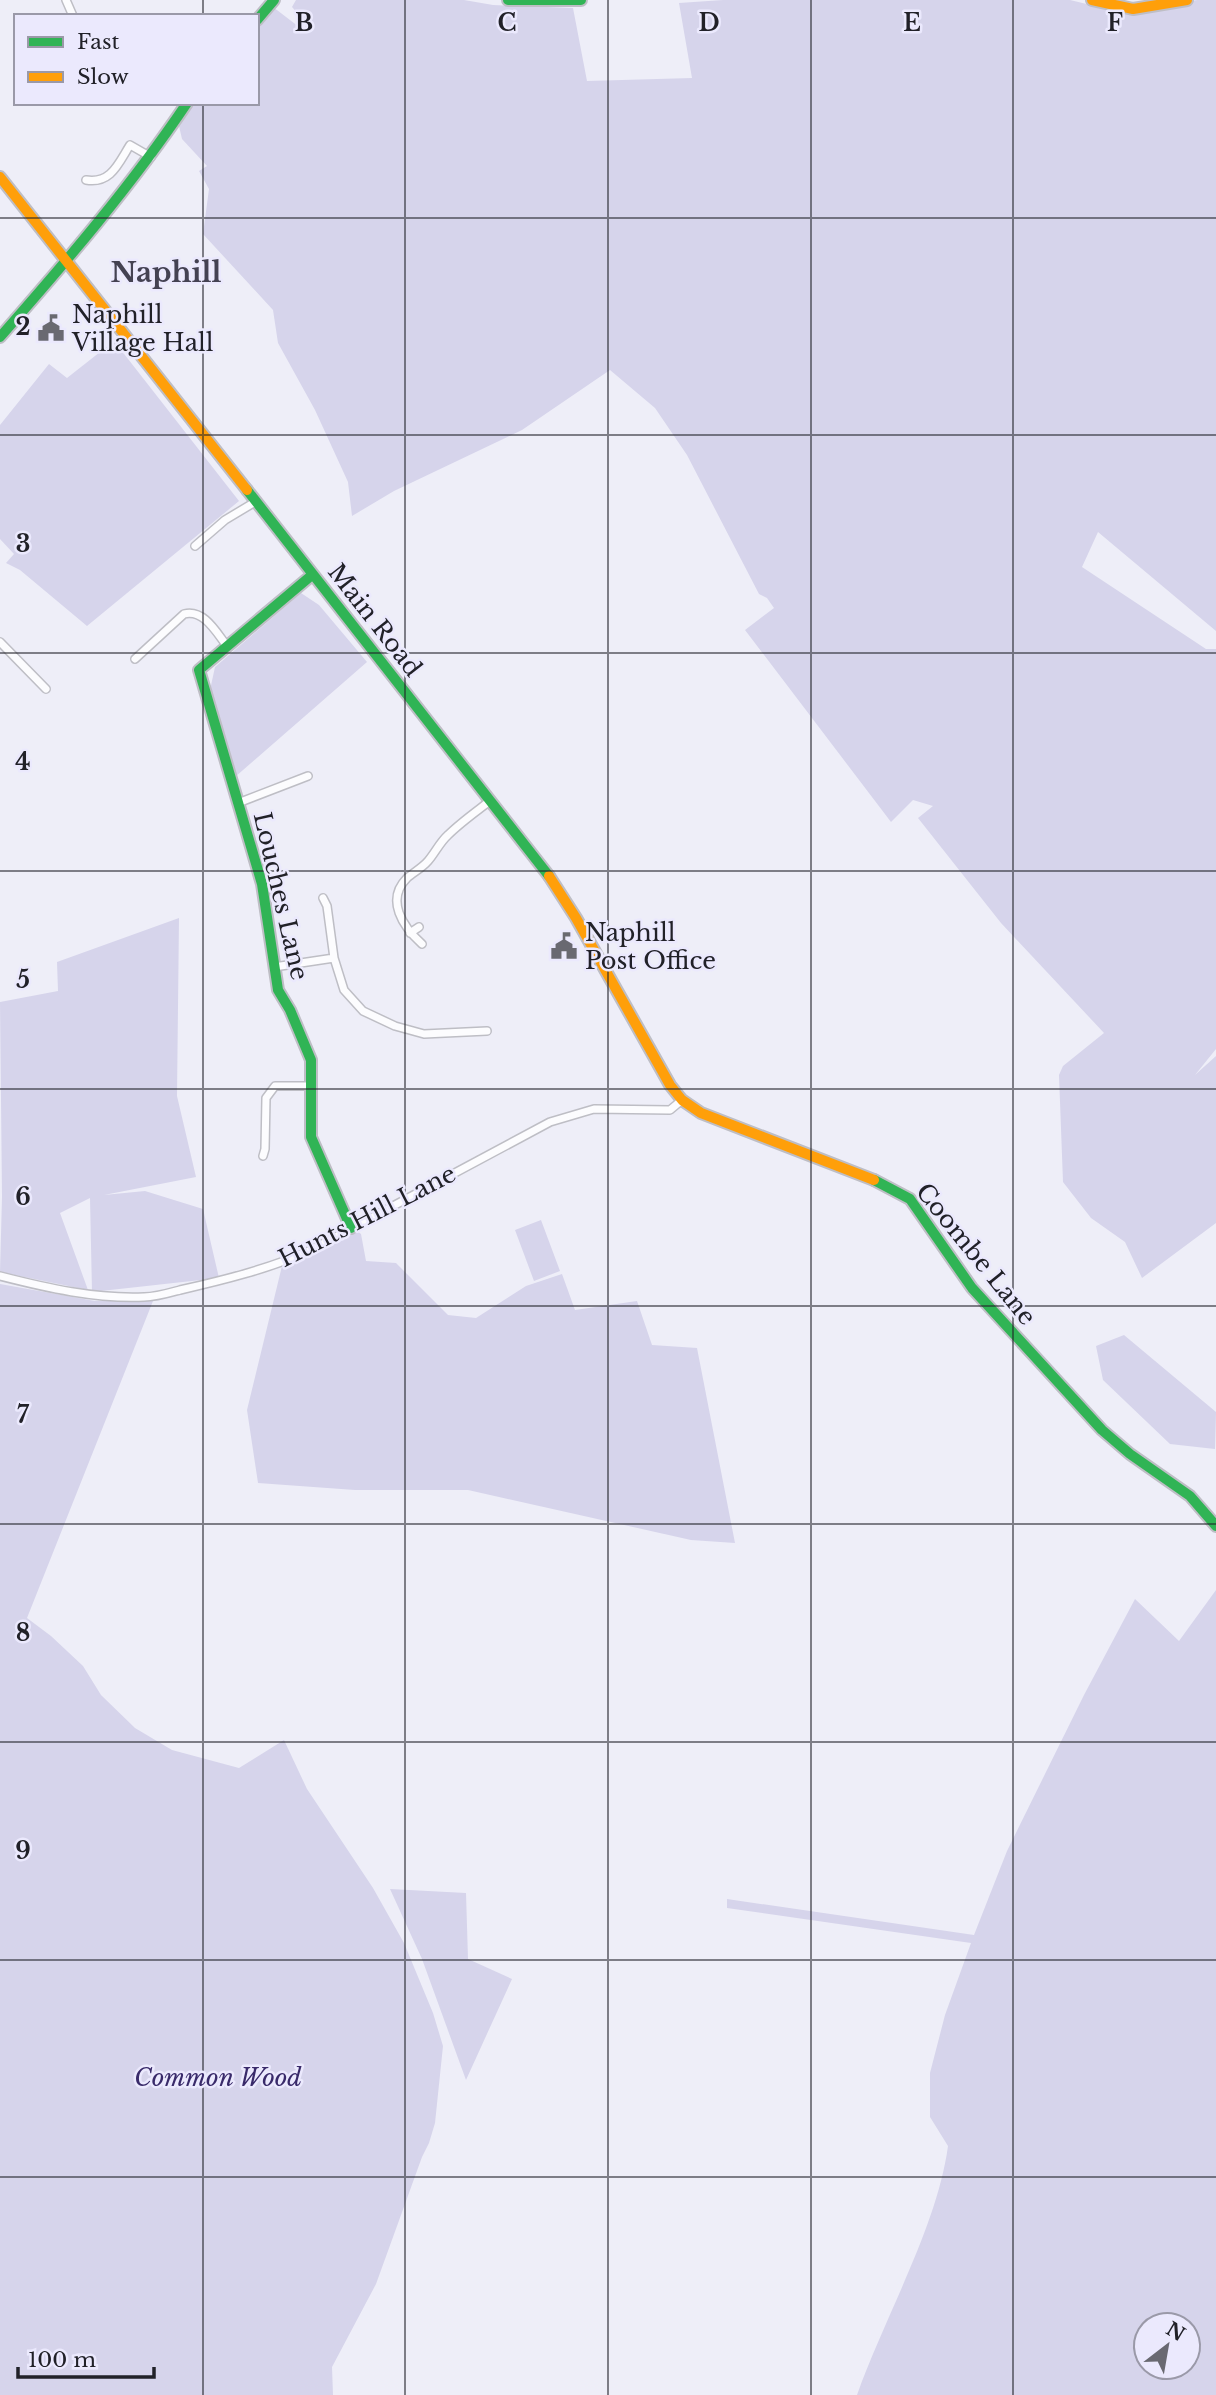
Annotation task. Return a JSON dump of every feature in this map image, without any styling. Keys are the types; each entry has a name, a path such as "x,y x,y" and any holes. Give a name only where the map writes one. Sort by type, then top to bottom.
{"street":[{"path":"259,18 274,0"},
{"path":"508,0 581,0"},
{"path":"1092,0 1133,9 1187,0"},
{"path":"0,337 66,262 151,157 186,105"},
{"path":"86,180 96,182 104,179 130,145 151,157"},
{"name":"Main Road","path":"0,177 542,865 576,918 670,1085 686,1103"},
{"path":"195,546 225,520 255,502"},
{"name":"Louches Lane","path":"312,575 199,670 262,884 278,990 290,1010 311,1060 311,1137 351,1228"},
{"path":"135,659 184,614 192,612 200,614 227,646"},
{"path":"0,642 46,689"},
{"path":"238,803 308,776"},
{"path":"422,944 410,933 399,914 396,903 398,890 424,865 446,836 491,800"},
{"path":"323,898 327,906 334,958 344,990 363,1011 395,1026 424,1034 487,1031"},
{"path":"410,933 419,927"},
{"path":"274,967 334,958"},
{"path":"263,1156 266,1098 275,1086 311,1086"},
{"name":"Hunts Hill Lane","path":"0,1276 70,1292 146,1297 208,1284 284,1262 550,1122 594,1109 670,1110 686,1103"},
{"name":"Coombe Lane","path":"686,1103 701,1113 857,1172 909,1199 972,1288 1102,1430 1130,1454 1190,1496 1216,1526"}],"green space":[{"path":"296,0 464,0 493,5 573,8 587,81 692,78 679,3 723,0 1070,0 1128,14 1197,0 1216,0 1216,631 1098,532 1082,567 1206,649 1216,649 1216,1049 1195,1075 1216,1056 1216,1223 1142,1278 1125,1242 1091,1218 1063,1182 1059,1075 1063,1066 1104,1033 1001,923 918,818 933,806 913,800 891,822 745,630 774,608 767,598 759,594 687,455 655,408 610,370 522,430 394,491 352,516 348,482 315,410 278,343 273,310 203,234 209,189 199,171 207,166 182,139 179,126 194,105 259,105 259,28 273,7 303,30 307,24 292,7"},
{"path":"114,341 239,501 87,626 20,570 6,563 14,554 0,539 0,425 49,364 67,378"},
{"path":"301,593 319,605 367,662 235,777 210,690 215,667"},
{"path":"179,918 177,1096 196,1177 104,1195 145,1191 203,1209 219,1278 92,1292 90,1198 60,1213 88,1290 0,1272 0,1002 58,991 57,962"},
{"path":"541,1220 560,1271 534,1281 515,1230"},
{"path":"356,1230 361,1234 366,1261 396,1263 448,1315 476,1318 526,1286 562,1274 575,1310 637,1301 652,1345 697,1348 735,1543 691,1540 468,1490 355,1490 258,1483 247,1410 282,1266"},
{"name":"Common Wood","path":"0,1284 95,1301 153,1301 27,1618 83,1666 101,1695 135,1728 172,1750 239,1768 284,1740 307,1789 373,1888 404,1943 433,2013 443,2046 435,2123 429,2143 376,2284 332,2367 333,2395 0,2395"},
{"path":"1124,1335 1216,1412 1215,1449 1170,1444 1103,1380 1096,1346"},
{"path":"1216,1590 1216,2395 857,2395 922,2240 942,2177 948,2146 930,2117 930,2073 945,2015 971,1943 727,1908 727,1899 974,1935 1007,1851 1135,1599 1179,1641"},
{"path":"390,1889 466,1893 468,1959 512,1979 466,2080 422,1959"}],"traffic: fast":[{"path":"259,18 274,0"},
{"path":"508,0 581,0"},
{"path":"0,337 97,223 186,105"},
{"path":"247,490 549,876"},
{"path":"312,575 199,670 262,884 278,990 290,1010 311,1060 311,1137 351,1228"},
{"path":"874,1180 910,1199 972,1288 1102,1430 1130,1454 1190,1496 1216,1526"}],"traffic: slow":[{"path":"1092,0 1133,9 1187,0"},
{"path":"0,177 247,490"},
{"path":"549,876 576,918 670,1085 682,1100 701,1113 874,1180"}],"place":[{"name":"Naphill Village Hall","path":"51,328"},
{"name":"Naphill Post Office","path":"564,946"}],"district":[{"name":"Naphill","path":"166,272"}]}
